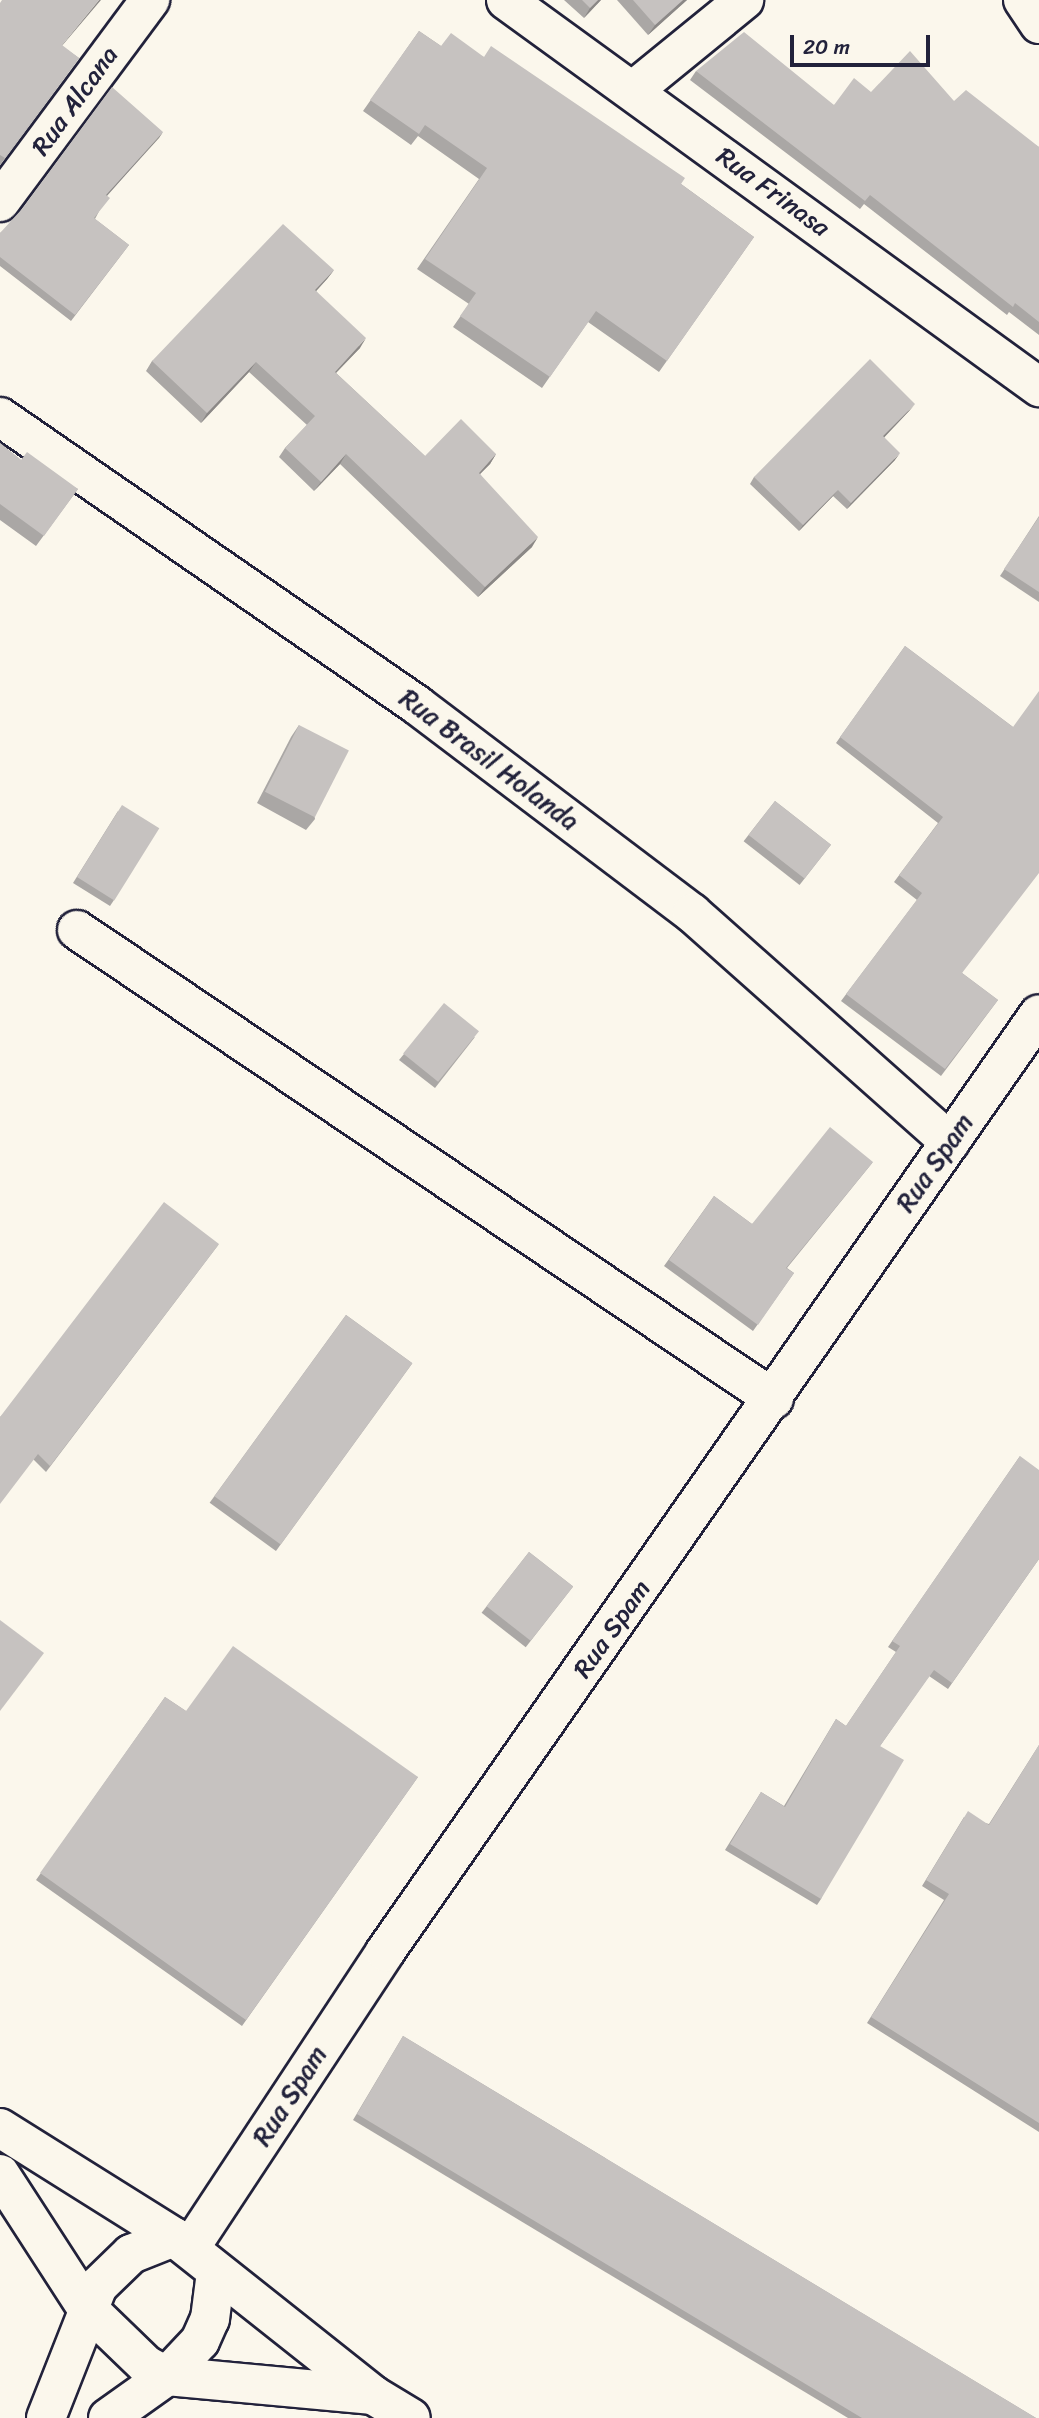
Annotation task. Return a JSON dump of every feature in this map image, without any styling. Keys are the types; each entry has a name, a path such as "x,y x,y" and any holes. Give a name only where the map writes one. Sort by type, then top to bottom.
{"street":[{"name":"Rua Alcana","path":"0,202 150,0"},
{"name":"Rua Frinasa","path":"506,0 635,89 1039,387"},
{"path":"635,89 744,0"},
{"path":"1023,0 1039,23"},
{"name":"Rua Brasil Holanda","path":"0,417 417,705 670,897 843,1043 950,1142"},
{"path":"77,930 774,1399"},
{"name":"Rua Spam","path":"193,2252 385,1952 774,1399 1039,1014"},
{"path":"0,2128 193,2252 373,2395 411,2418"},
{"path":"0,2174 86,2307 127,2350 167,2376 373,2395"},
{"path":"46,2418 86,2307 98,2286 131,2254 193,2252"},
{"path":"108,2418 185,2360 205,2330 216,2295 193,2252"}],"building":[{"path":"2,0 99,0 62,45 79,58 5,158 0,155"},
{"path":"582,0 598,0 590,8"},
{"path":"633,0 683,0 655,25"},
{"path":"419,31 441,46 451,33 484,57 491,46 685,178 681,184 754,237 667,361 596,311 550,377 460,316 476,293 425,259 487,168 425,125 419,134 370,100"},
{"path":"744,32 834,105 854,78 871,92 910,51 954,101 966,90 1039,147 1039,322 1015,303 1013,307 870,195 865,201 696,71"},
{"path":"112,87 163,132 106,195 110,198 94,218 129,245 75,315 0,257 0,233 22,209"},
{"path":"283,224 334,270 315,290 366,338 335,372 425,456 461,419 496,454 479,473 538,537 485,587 346,454 321,482 285,448 315,416 256,362 207,413 152,361"},
{"path":"870,359 915,404 883,436 900,453 851,503 838,490 803,525 754,477"},
{"path":"0,443 21,460 27,452 78,489 44,536 0,504"},
{"path":"1039,517 1039,592 1004,569"},
{"path":"905,646 1013,727 1039,691 1039,873 962,973 998,1000 945,1069 846,994 922,893 899,875 943,817 840,737"},
{"path":"299,725 349,750 315,817 265,792"},
{"path":"775,801 831,845 804,879 749,835"},
{"path":"122,805 159,828 114,900 77,877"},
{"path":"444,1003 479,1031 438,1082 403,1054"},
{"path":"830,1127 873,1162 786,1268 794,1273 758,1325 669,1260 714,1196 752,1224"},
{"path":"164,1202 219,1244 50,1466 38,1454 0,1504 0,1417"},
{"path":"346,1315 412,1363 281,1544 214,1496"},
{"path":"1020,1456 1039,1470 1039,1559 952,1683 934,1670 880,1746 904,1760 821,1899 730,1844 761,1792 785,1807 836,1719 846,1726 900,1646 892,1641"},
{"path":"529,1552 573,1586 531,1641 487,1606"},
{"path":"0,1620 44,1653 0,1711"},
{"path":"233,1646 418,1777 246,2020 40,1873 165,1697 186,1711"},
{"path":"1039,1745 1039,2123 871,2017 949,1894 926,1880 968,1811 989,1825"},
{"path":"403,2036 1036,2418 862,2418 357,2114"}]}
